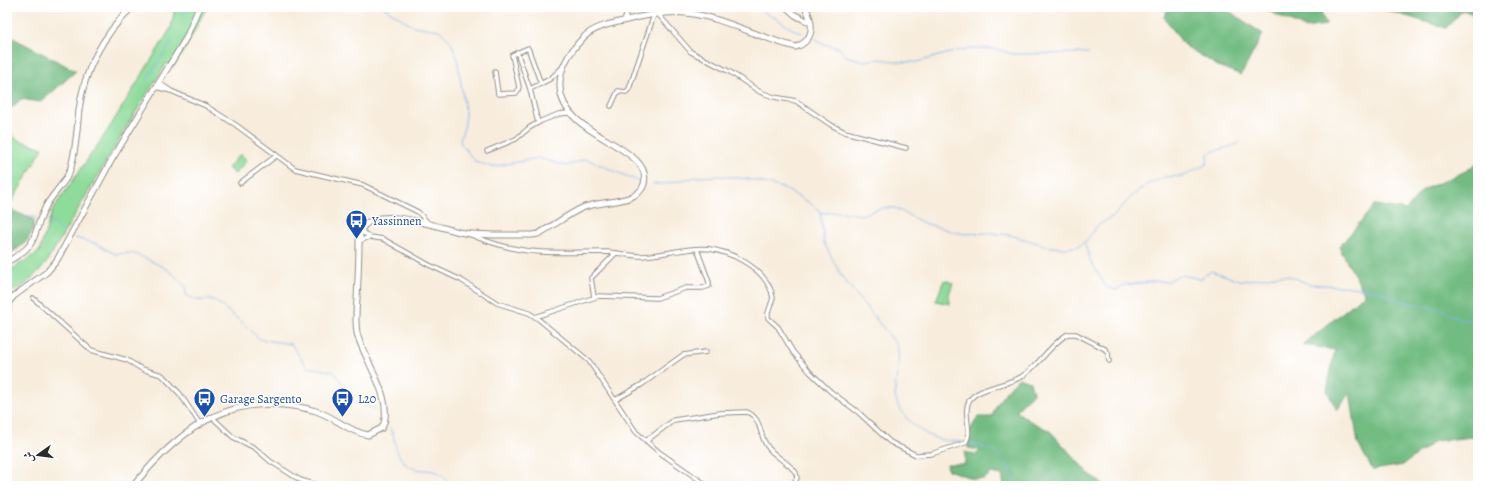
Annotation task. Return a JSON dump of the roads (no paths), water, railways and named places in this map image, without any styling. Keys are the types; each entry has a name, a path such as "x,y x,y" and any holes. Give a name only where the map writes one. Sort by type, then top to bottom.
{"street":[{"path":"7,262 24,252 32,243 46,207 68,176 72,162 80,102 88,71 106,37 132,7"},
{"path":"7,318 10,302 14,296 47,272 57,260 111,161 186,38 199,7"},
{"path":"625,20 627,7"},
{"path":"786,7 811,23"},
{"path":"466,233 538,234 582,208 623,199 636,194 641,190 644,178 640,164 636,159 579,123 568,113 563,104 560,90 560,75 572,52 587,34 625,20 656,14 684,12 702,16 796,47 807,41 811,34 811,23 805,7"},
{"path":"611,106 618,91 626,92 629,89 656,14"},
{"path":"656,14 691,52 730,72 760,92 774,97 796,101 831,125 846,132 906,148"},
{"path":"495,72 498,94 517,93 519,87 512,55 528,48 541,84"},
{"path":"517,52 530,89 538,123"},
{"path":"530,89 550,79 563,67"},
{"path":"157,85 206,106 236,125 295,169 363,185 418,212 428,224"},
{"path":"487,151 516,139 538,123 559,114 568,113"},
{"path":"240,182 276,156"},
{"path":"133,486 164,451 200,424 221,412 237,407 273,404 303,408 323,414 361,434 374,434 382,428 386,416 380,390 357,332 359,241 361,232 368,222 381,218 406,219 466,233 490,243 525,250 616,253 641,256 697,249 714,250 731,256 747,264 761,275 772,295 768,318 778,327 796,356 823,385 858,412 890,442 916,455 931,454 965,442 968,436 966,410 972,397 979,392 1021,377 1038,363 1066,335 1076,334 1102,347 1107,351 1109,360"},
{"path":"361,232 370,237 383,239 428,265 461,280 497,303 535,317 588,361 632,427 646,441 678,466 708,486"},
{"path":"359,241 370,237"},
{"path":"535,317 594,297 612,295 657,298 686,288 706,288 709,286 709,282 697,249"},
{"path":"594,297 591,278 616,253"},
{"path":"33,298 91,350 127,360 142,370 162,375 180,394 200,424"},
{"path":"615,400 641,385 683,355 706,352"},
{"path":"646,441 674,420 720,413 747,412 751,414 758,422 761,435 768,448 796,473 797,478 792,486"},
{"path":"212,417 233,437 255,448 270,461 300,480 320,486"}],"waterway":[{"path":"182,18 188,7"},
{"path":"383,7 413,26 439,30 451,42 457,57 465,111 465,125 460,139 461,144 475,161 491,167 538,158 566,166 586,159 638,181"},
{"path":"758,7 764,13 802,33"},
{"path":"146,81 171,43 171,38"},
{"path":"816,39 824,44 839,48 846,56 863,61 880,59 900,62 917,62 961,50 980,48 996,49 1013,54 1088,53"},
{"path":"820,213 842,212 861,215 882,208 895,208 924,223 964,234 990,233 1010,235 1051,247 1066,248 1079,246 1087,240 1097,226 1115,215 1129,199 1146,185 1165,177 1184,176 1207,164 1208,154 1240,142"},
{"path":"653,184 664,184 696,177 720,176 748,179 783,188 808,202 820,211 824,243 842,277 897,345 898,362 895,391 896,399 903,414 916,427 931,436 947,441 962,442"},
{"path":"24,215 38,218"},
{"path":"48,220 65,233"},
{"path":"75,238 97,244 115,254 131,253 165,268 184,285 187,296 197,300 214,300 243,323 259,339 291,344 307,367 334,372 340,380 345,392 354,403 376,409"},
{"path":"1085,244 1090,260 1106,287 1116,290 1124,285 1158,281 1167,282 1177,276 1182,275 1200,279 1211,271 1242,281 1280,275 1289,276 1309,284 1352,287 1382,292 1398,300 1445,311 1460,320 1471,320"},
{"path":"390,428 398,454 404,462 410,467 434,471 440,474 445,478 450,486"},
{"path":"967,443 991,450 1001,457 1005,461 1019,486"}],"place":[{"name":"Yassinnen","path":"357,240"},
{"name":"Garage Sargento","path":"205,418"},
{"name":"L20","path":"343,418"}]}
